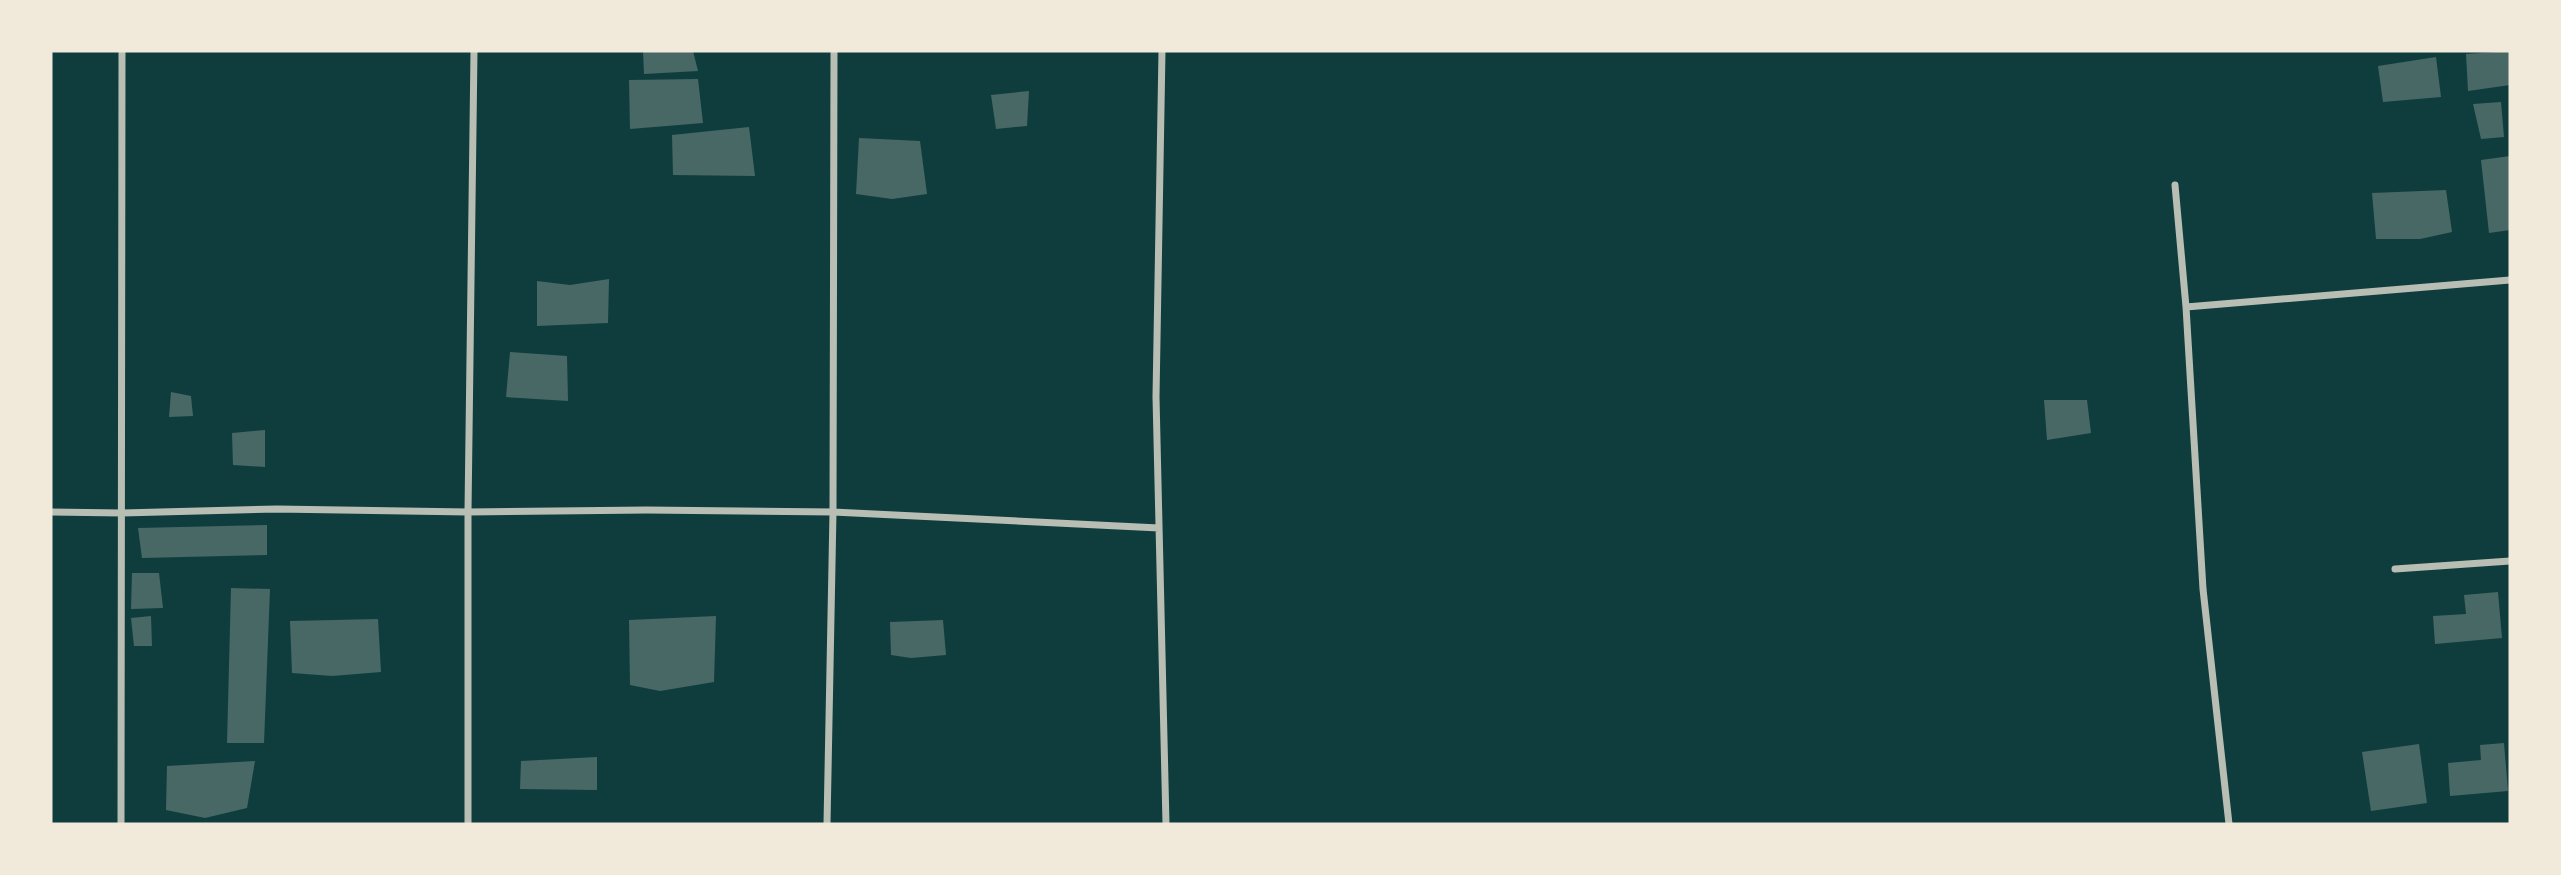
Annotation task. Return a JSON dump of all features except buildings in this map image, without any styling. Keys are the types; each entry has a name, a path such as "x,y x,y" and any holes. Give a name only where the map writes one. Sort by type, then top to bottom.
{"street":[{"path":"121,824 122,51"},
{"path":"468,824 468,512 474,51"},
{"path":"827,824 833,512 834,51"},
{"path":"1162,51 1156,397 1166,824"},
{"path":"2175,185 2186,307 2203,589 2229,824"},
{"path":"2186,307 2510,280"},
{"path":"51,512 277,509 833,512 1159,528"},
{"path":"2395,569 2510,561"}]}
